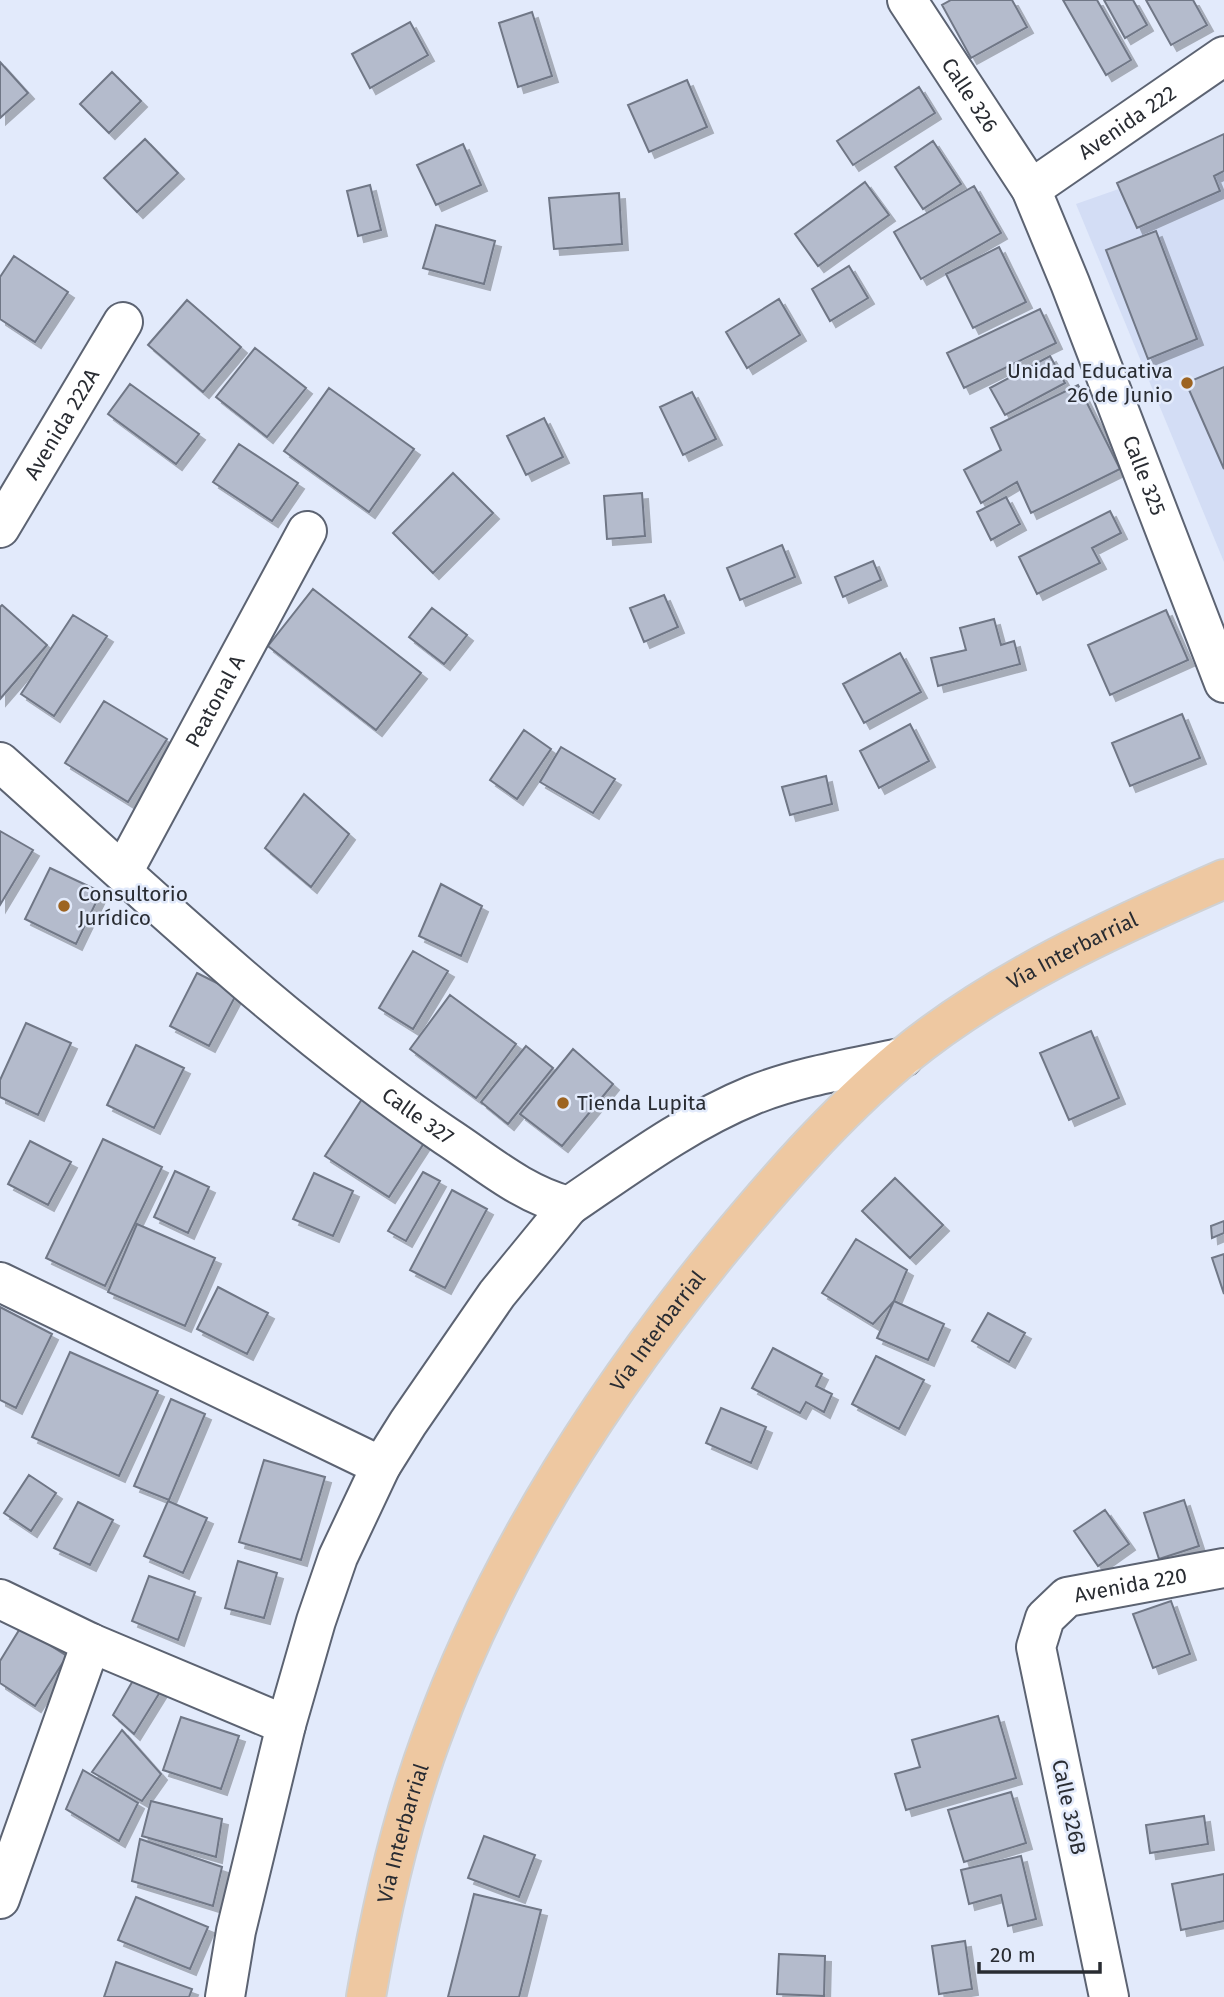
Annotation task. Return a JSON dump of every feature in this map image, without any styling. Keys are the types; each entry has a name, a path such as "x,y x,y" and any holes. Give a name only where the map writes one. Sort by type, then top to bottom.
{"main road":[{"name":"Vía Interbarrial","path":"366,1997 373,1956 407,1815 430,1739 474,1634 527,1530 598,1414 678,1302 806,1151 852,1103 904,1057 978,1004 1059,958 1157,908 1224,878"}],"street":[{"name":"Calle 326","path":"907,0 1031,190"},
{"name":"Avenida 222","path":"1031,190 1224,56"},
{"name":"Calle 325","path":"1031,190 1075,296 1224,683"},
{"name":"Avenida 222A","path":"0,528 123,321"},
{"name":"Peatonal A","path":"123,872 307,531"},
{"name":"Calle 327","path":"0,762 262,996 399,1104 522,1188 545,1200 569,1206"},
{"path":"225,1997 236,1931 286,1725 338,1557 382,1465 497,1294 569,1206 709,1116 754,1095 803,1079 904,1057"},
{"path":"0,1282 382,1465"},
{"name":"Avenida 220","path":"1045,1618 1067,1597 1224,1568"},
{"path":"0,1599 91,1643 286,1725"},
{"name":"Calle 326B","path":"1045,1618 1036,1647 1109,1997"},
{"path":"0,1894 91,1643"}],"shaded area":[{"name":"Unidad Educativa 26 de Junio","path":"1224,152 1224,562 1076,204"}],"building":[{"path":"951,0 1012,0 1027,27 971,58 942,5"},
{"path":"1063,0 1097,0 1131,60 1106,75"},
{"path":"1104,0 1133,0 1147,25 1125,38"},
{"path":"1146,0 1193,0 1207,25 1171,45"},
{"path":"532,12 552,76 518,87 499,23"},
{"path":"410,22 428,55 370,88 352,54"},
{"path":"0,62 28,93 0,118"},
{"path":"112,72 141,101 109,133 80,104"},
{"path":"687,80 707,127 649,152 628,105"},
{"path":"919,87 935,113 853,165 837,141"},
{"path":"1224,134 1224,171 1214,176 1220,191 1137,228 1117,183"},
{"path":"145,139 178,173 137,212 104,178"},
{"path":"933,141 961,184 923,209 895,167"},
{"path":"463,144 481,185 436,205 417,165"},
{"path":"865,182 889,215 818,266 795,234"},
{"path":"370,185 381,230 358,236 347,191"},
{"path":"974,186 1001,233 921,279 894,232"},
{"path":"619,193 622,244 554,249 549,198"},
{"path":"436,225 495,241 484,284 423,268"},
{"path":"1156,231 1197,339 1148,359 1106,250"},
{"path":"999,247 1026,302 973,328 946,274"},
{"path":"14,256 68,292 35,342 0,319 0,277"},
{"path":"849,266 868,298 830,321 812,289"},
{"path":"779,299 800,335 747,368 726,332"},
{"path":"187,300 241,347 203,392 148,345"},
{"path":"1040,309 1056,343 964,388 947,353"},
{"path":"255,348 306,388 267,437 216,397"},
{"path":"1050,356 1065,383 1005,415 990,388"},
{"path":"1224,367 1224,469 1186,383"},
{"path":"130,384 199,434 176,464 108,414"},
{"path":"1078,385 1120,469 1031,513 1017,482 981,503 964,470 1001,450 991,428"},
{"path":"329,388 414,449 369,512 284,451"},
{"path":"692,392 716,439 683,455 660,407"},
{"path":"544,418 563,457 526,475 507,436"},
{"path":"239,444 298,483 272,521 213,482"},
{"path":"453,473 493,513 433,573 393,533"},
{"path":"642,493 645,536 607,539 604,496"},
{"path":"1006,497 1020,524 991,540 977,512"},
{"path":"1110,511 1121,533 1092,548 1100,563 1037,594 1019,557"},
{"path":"782,545 795,577 740,600 727,568"},
{"path":"873,561 881,580 843,597 835,577"},
{"path":"313,589 421,673 376,730 268,646"},
{"path":"664,595 678,627 644,642 630,608"},
{"path":"2,605 47,645 0,699 0,607"},
{"path":"432,608 467,635 444,664 409,637"},
{"path":"1166,610 1188,660 1110,695 1088,645"},
{"path":"73,615 107,636 54,716 21,694"},
{"path":"994,619 1001,645 1014,641 1020,664 938,686 931,658 966,650 960,628"},
{"path":"900,653 921,692 864,723 843,684"},
{"path":"104,701 167,739 128,802 65,763"},
{"path":"1182,714 1200,758 1130,786 1112,743"},
{"path":"910,724 929,761 879,788 860,751"},
{"path":"524,730 551,749 517,799 490,780"},
{"path":"561,747 615,779 593,813 540,782"},
{"path":"826,776 832,804 790,815 782,787"},
{"path":"304,794 349,834 311,887 265,848"},
{"path":"0,831 33,850 0,905"},
{"path":"50,868 101,892 76,944 25,919"},
{"path":"441,884 482,906 461,956 419,936"},
{"path":"413,951 448,971 413,1029 379,1008"},
{"path":"197,973 237,993 209,1046 170,1026"},
{"path":"450,995 516,1044 476,1098 410,1049"},
{"path":"26,1023 71,1043 38,1115 0,1097 0,1080"},
{"path":"1091,1031 1119,1098 1069,1120 1040,1053"},
{"path":"136,1045 184,1068 154,1128 107,1105"},
{"path":"526,1046 553,1068 508,1124 481,1102"},
{"path":"573,1049 613,1084 562,1146 520,1114"},
{"path":"362,1099 426,1140 389,1197 325,1156"},
{"path":"103,1139 162,1167 105,1286 46,1258"},
{"path":"30,1141 71,1162 48,1205 8,1184"},
{"path":"175,1171 209,1187 188,1233 154,1217"},
{"path":"423,1172 440,1181 406,1241 388,1231"},
{"path":"314,1173 353,1191 333,1236 293,1219"},
{"path":"895,1178 943,1225 910,1258 862,1211"},
{"path":"452,1190 487,1209 445,1288 410,1270"},
{"path":"1224,1221 1224,1233 1212,1238 1211,1226"},
{"path":"137,1224 215,1258 185,1326 108,1292"},
{"path":"856,1239 907,1270 894,1301 873,1324 822,1293"},
{"path":"1224,1254 1224,1294 1212,1258"},
{"path":"218,1287 268,1313 247,1354 197,1329"},
{"path":"894,1301 944,1324 928,1360 877,1338"},
{"path":"0,1307 52,1334 16,1408 0,1400"},
{"path":"988,1313 1025,1333 1009,1362 972,1341"},
{"path":"773,1348 822,1374 816,1386 832,1394 824,1412 806,1402 800,1413 752,1388"},
{"path":"70,1352 158,1391 119,1476 32,1437"},
{"path":"876,1356 924,1380 899,1429 852,1404"},
{"path":"171,1399 205,1414 169,1500 134,1486"},
{"path":"721,1408 766,1427 751,1463 706,1443"},
{"path":"264,1460 325,1477 301,1560 239,1542"},
{"path":"29,1475 56,1493 31,1531 4,1513"},
{"path":"1184,1500 1199,1546 1159,1559 1144,1513"},
{"path":"168,1501 207,1518 183,1573 144,1556"},
{"path":"78,1502 113,1520 90,1565 54,1548"},
{"path":"1105,1510 1129,1544 1098,1566 1074,1531"},
{"path":"238,1561 277,1573 264,1618 225,1608"},
{"path":"149,1576 195,1592 178,1640 132,1621"},
{"path":"1171,1601 1190,1654 1153,1668 1133,1614"},
{"path":"21,1627 67,1656 35,1706 0,1683 0,1661"},
{"path":"142,1665 165,1684 134,1734 113,1715"},
{"path":"998,1716 1016,1778 906,1810 895,1774 920,1767 912,1740"},
{"path":"181,1717 239,1736 221,1789 163,1770"},
{"path":"122,1730 161,1774 142,1801 92,1772"},
{"path":"83,1770 138,1803 119,1841 66,1809"},
{"path":"1011,1792 1026,1843 964,1862 948,1810"},
{"path":"151,1801 222,1819 216,1857 142,1836"},
{"path":"1204,1816 1208,1844 1150,1853 1146,1825"},
{"path":"484,1836 535,1855 519,1897 468,1878"},
{"path":"140,1839 222,1867 213,1906 132,1881"},
{"path":"1021,1856 1036,1919 1008,1926 1001,1895 969,1904 961,1870"},
{"path":"1224,1874 1224,1921 1181,1930 1172,1884"},
{"path":"474,1894 541,1910 519,1997 448,1997"},
{"path":"136,1897 208,1927 190,1969 118,1940"},
{"path":"965,1941 972,1989 939,1994 932,1946"},
{"path":"779,1954 825,1956 824,1996 777,1994"},
{"path":"116,1962 192,1989 189,1997 104,1997"}],"place":[{"name":"Unidad Educativa 26 de Junio","path":"1187,383"},
{"name":"Consultorio Jurídico","path":"64,906"},
{"name":"Tienda Lupita","path":"563,1103"}]}
